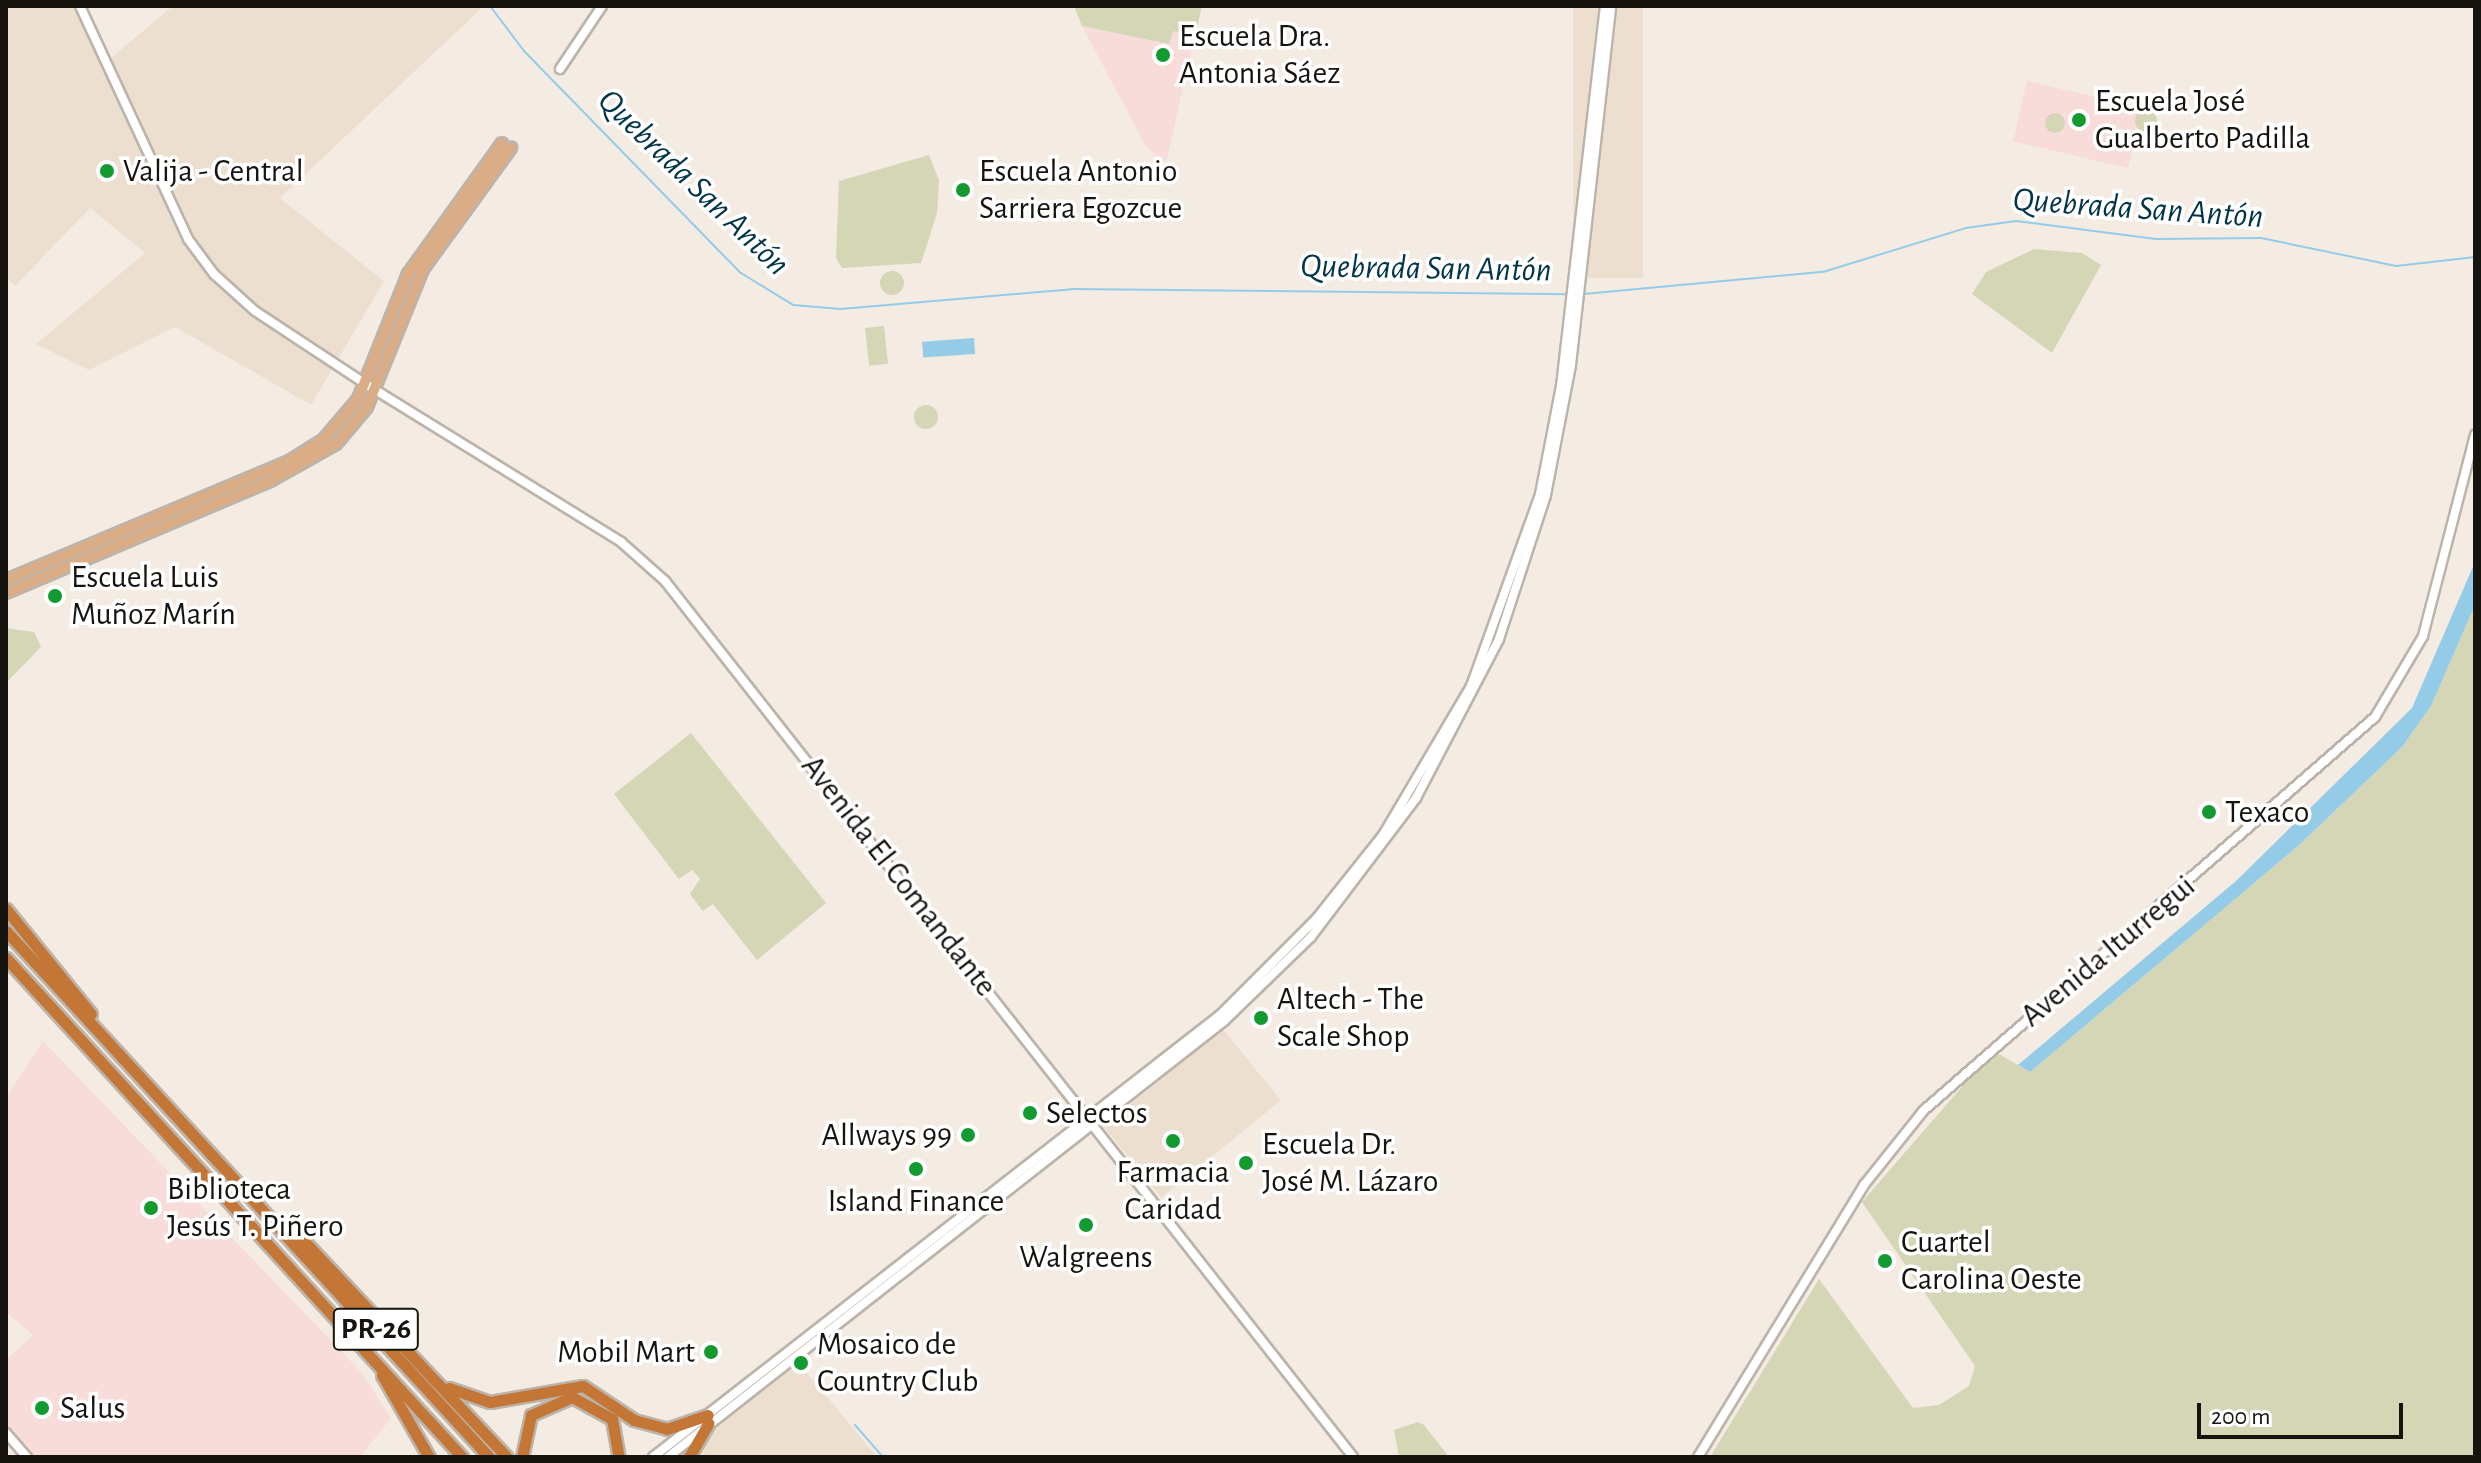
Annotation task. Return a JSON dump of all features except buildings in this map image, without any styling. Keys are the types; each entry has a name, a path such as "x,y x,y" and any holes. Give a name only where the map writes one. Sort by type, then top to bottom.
{"highway":[{"path":"6,909 107,1038"},
{"name":"PR-26","path":"6,931 261,1204 489,1457"},
{"name":"PR-26","path":"6,958 462,1457"},
{"path":"261,1204 434,1377 507,1457"},
{"path":"377,1363 429,1457"},
{"path":"434,1377 482,1402 583,1386 654,1427 677,1428 708,1419"},
{"path":"522,1457 531,1415 572,1397 612,1419 619,1457"},
{"path":"689,1457 708,1419"}],"main road":[{"path":"6,580 291,460 340,424 364,383 408,274 506,146 423,269 374,390 352,428 300,467 6,593"}],"street":[{"name":"Avenida El Comandante","path":"80,6 205,262 255,311 374,390 621,542 665,581 1353,1457"},
{"path":"560,69 602,6"},
{"path":"653,1457 708,1419 1224,1021 1311,937 1377,856 1440,758 1499,639 1533,543 1561,431 1605,6"},
{"path":"1576,281 1611,6"},
{"name":"Avenida Iturregui","path":"1698,1457 1864,1185 1923,1111 2375,717 2410,664 2433,606 2475,435"},
{"path":"668,1457 708,1419"},
{"path":"6,1433 27,1457"}],"shaded area":[{"path":"6,6 78,6 106,62 173,6 484,6 280,198 384,281 311,405 175,327 89,370 36,344 145,253 90,208 15,286 6,277"},
{"path":"1573,6 1643,6 1643,278 1573,278"},
{"path":"1082,26 1169,44 1173,30 1195,36 1166,162 1147,148"},
{"name":"Escuela José Gualberto Padilla","path":"2027,81 2142,108 2128,168 2013,141"},
{"path":"1223,1029 1281,1100 1161,1197 1103,1126"},
{"path":"43,1041 361,1372 391,1418 360,1457 31,1457 6,1423 6,1360 33,1335 6,1312 6,1098"},
{"path":"799,1363 877,1457 703,1457 705,1437"}],"green space":[{"path":"1074,6 1202,6 1195,36 1173,31 1169,44 1082,26"},
{"path":"2146,110 2154,113 2157,121 2154,129 2146,132 2138,129 2135,121 2138,113"},
{"path":"2055,113 2062,116 2065,123 2062,130 2055,133 2048,130 2045,123 2048,116"},
{"path":"929,155 939,180 937,213 921,263 842,268 836,258 839,181"},
{"path":"2034,249 2082,253 2101,265 2052,353 1972,294 1986,272"},
{"path":"892,271 901,274 904,283 901,292 892,295 883,292 880,283 883,274"},
{"path":"884,326 888,364 869,366 865,328"},
{"path":"926,405 935,408 938,417 935,426 926,429 917,426 914,417 917,408"},
{"path":"2475,605 2475,1457 1710,1457 1819,1279 1913,1408 1939,1405 1969,1386 1975,1366 1862,1202 1973,1074 1999,1054 2030,1072 2298,846 2402,747 2431,706"},
{"path":"6,628 34,632 41,647 6,683"},
{"path":"691,733 826,903 757,960 713,904 703,911 690,894 700,879 692,870 679,879 614,794"},
{"path":"1418,1422 1424,1425 1449,1457 1399,1457 1394,1430"}],"water":[{"path":"974,338 975,354 923,358 922,342"},
{"path":"2475,562 2475,605 2431,706 2402,747 2298,846 2030,1072 2018,1065 2236,881 2412,708"}],"waterway":[{"name":"Quebrada San Antón","path":"490,6 524,51 741,273 793,305 841,309 1072,289 1570,294"},
{"name":"Quebrada San Antón","path":"1584,294 1823,272 1966,228 2016,221 2156,239 2261,238 2396,266 2475,257"},
{"path":"855,1425 883,1457"}],"place":[{"name":"Escuela Dra. Antonia Sáez","path":"1163,55"},
{"name":"Escuela José Gualberto Padilla","path":"2079,120"},
{"name":"Valija - Central","path":"107,171"},
{"name":"Escuela Antonio Sarriera Egozcue","path":"963,190"},
{"name":"Escuela Luis Muñoz Marín","path":"55,596"},
{"name":"Texaco","path":"2209,812"},
{"name":"Altech - The Scale Shop","path":"1261,1018"},
{"name":"Selectos","path":"1030,1113"},
{"name":"Allways 99","path":"968,1135"},
{"name":"Farmacia Caridad","path":"1173,1141"},
{"name":"Escuela Dr. José M. Lázaro","path":"1246,1163"},
{"name":"Island Finance","path":"916,1169"},
{"name":"Biblioteca Jesús T. Piñero","path":"151,1208"},
{"name":"Walgreens","path":"1086,1225"},
{"name":"Cuartel Carolina Oeste","path":"1885,1261"},
{"name":"Mobil Mart","path":"711,1352"},
{"name":"Mosaico de Country Club","path":"801,1363"},
{"name":"Salus","path":"42,1408"}]}
